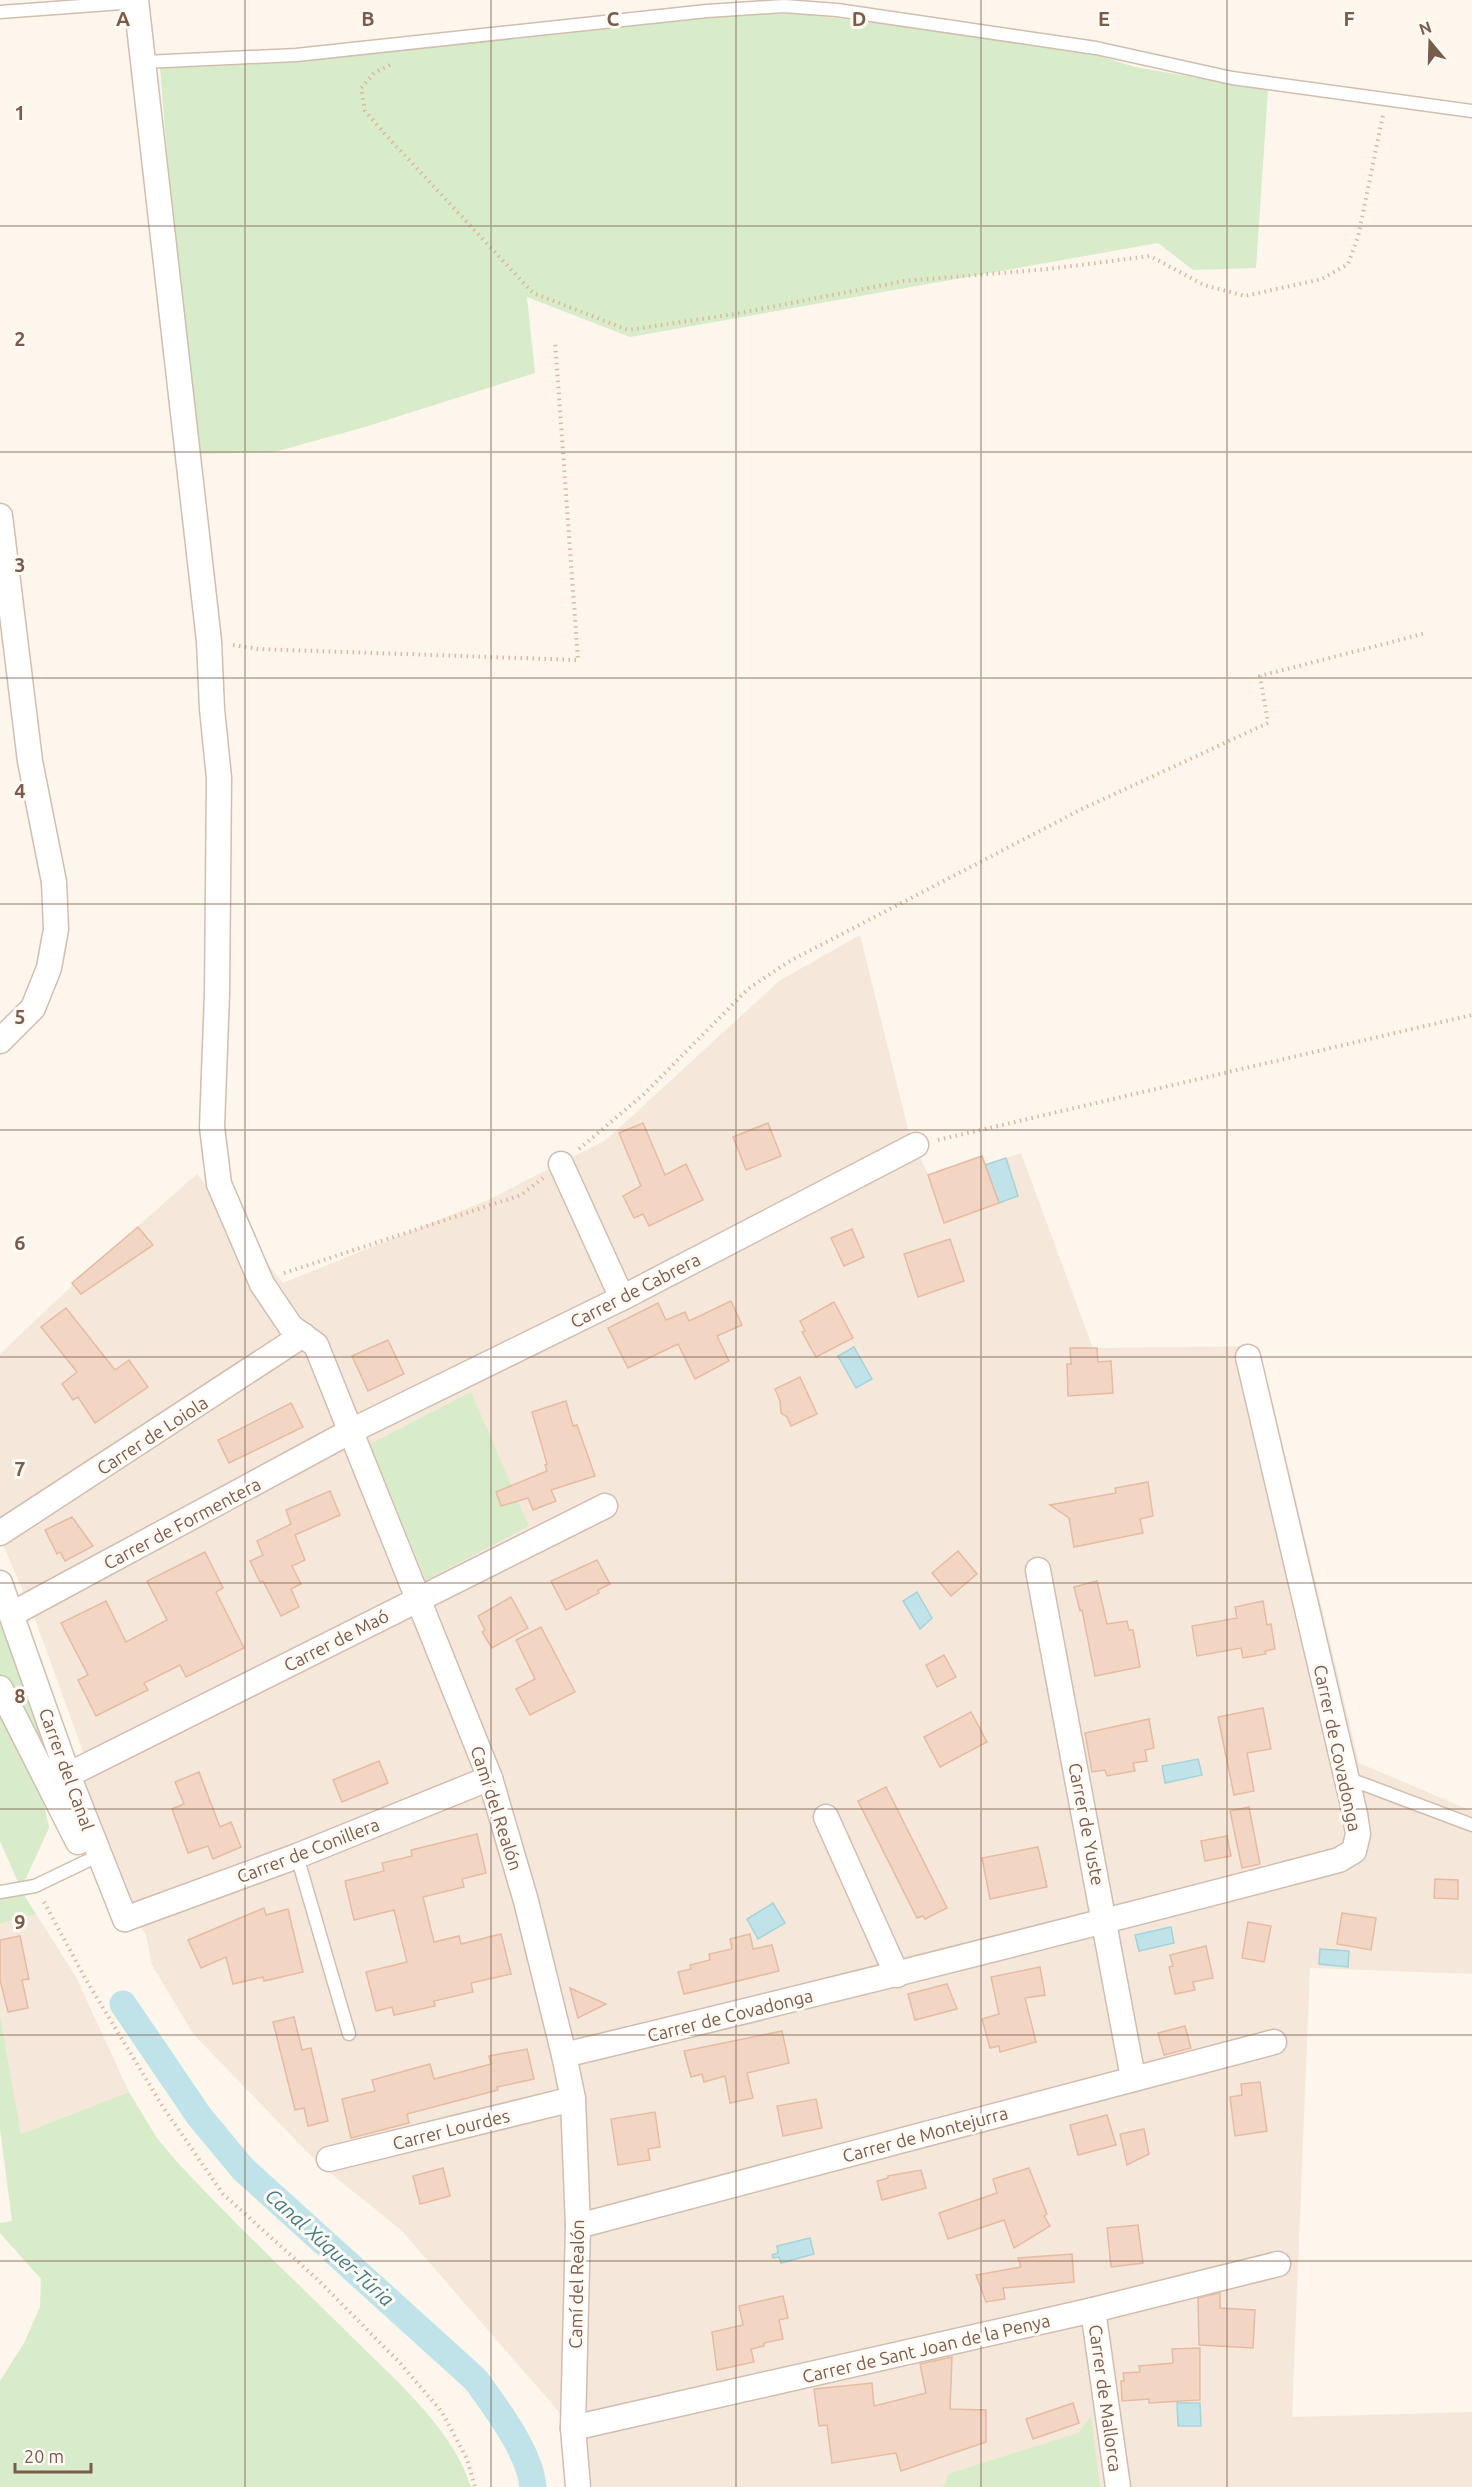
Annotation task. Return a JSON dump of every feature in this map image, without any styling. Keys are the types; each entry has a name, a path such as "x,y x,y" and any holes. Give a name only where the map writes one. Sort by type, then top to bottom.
{"street":[{"name":"Camí del Realón","path":"136,1 166,280 209,640 212,709 219,778 217,994 212,1127 219,1184 262,1284 291,1327 316,1345 490,1778 526,1901 573,2099 578,2226 573,2428 578,2487"},
{"path":"0,516 30,761 54,882 56,929 49,968 33,1008 0,1041"},
{"name":"Carrer de Cabrera","path":"351,1431 622,1298 916,1145"},
{"path":"561,1164 622,1298"},
{"name":"Carrer de Loiola","path":"0,1533 303,1335"},
{"name":"Carrer de Covadonga","path":"564,2055 897,1975 1339,1860 1354,1851 1359,1834 1347,1778 1248,1358"},
{"name":"Carrer de Formentera","path":"12,1614 351,1431"},
{"name":"Carrer de Maó","path":"68,1775 605,1506"},
{"name":"Carrer de Yuste","path":"1038,1570 1133,2078"},
{"name":"Carrer del Canal","path":"0,1583 68,1775 125,1919"},
{"path":"0,1688 70,1824 108,1906 125,1919"},
{"name":"Carrer de Conillera","path":"125,1919 297,1856 490,1778"},
{"path":"826,1817 897,1975"},
{"name":"Carrer de Montejurra","path":"578,2226 1274,2042"},
{"name":"Carrer Lourdes","path":"329,2159 573,2099"},
{"name":"Carrer de Sant Joan de la Penya","path":"573,2428 1093,2310 1278,2264"},
{"name":"Carrer de Mallorca","path":"1093,2310 1118,2487"}],"lane":[{"path":"0,12 136,1"},
{"path":"144,62 296,54 404,45 707,11 784,6 837,10 1096,48 1232,78 1472,111"},
{"path":"1347,1778 1472,1825"},
{"path":"297,1856 349,2034"},
{"path":"0,1892 34,1886 87,1861"}],"path":[{"path":"404,45 402,56 397,62 374,73 361,88 365,111 533,293 628,330 735,314 904,281 1049,269 1150,256 1204,285 1245,296 1322,279 1348,264 1358,237 1387,100"},
{"path":"209,640 258,649 578,660 555,341"},
{"path":"262,1284 294,1268 521,1196 644,1094 748,988 788,962 1082,809 1268,723 1260,676 1426,633"},
{"path":"916,1145 1472,1015"},
{"path":"34,1886 85,1978 163,2107 223,2194 316,2278 399,2362 442,2412 467,2459 475,2487"}],"shaded area":[{"path":"860,935 910,1137 928,1174 982,1156 986,1165 1021,1153 1093,1348 1259,1346 1359,1763 1472,1811 1472,1974 1310,1968 1292,2417 1472,2412 1472,2487 580,2487 573,2428 401,2230 319,2164 194,2035 152,1965 146,1935 128,1906 81,1786 83,1752 35,1619 0,1538 0,1354 98,1261 197,1174 283,1283 488,1200 606,1140 779,981"},
{"path":"36,1914 76,1977 129,2092 21,2134 0,2014 0,1924"}],"green space":[{"path":"759,14 805,14 1077,49 1135,67 1268,90 1256,268 1193,270 1158,243 630,337 527,297 535,373 365,427 274,452 197,454 178,289 160,68 279,63 685,19"},
{"path":"471,1392 529,1526 426,1580 370,1444"},
{"path":"0,1591 71,1824 0,1678"},
{"path":"0,1708 43,1798 49,1828 21,1889 0,1841"},
{"path":"23,1893 36,1914 0,1924 0,1897"},
{"path":"0,2014 21,2134 129,2092 157,2138 178,2163 398,2382 434,2421 462,2464 471,2487 0,2487 0,2381 24,2343 40,2307 41,2279 0,2233 0,2223 12,2221 0,2129"},
{"path":"1091,2416 1100,2487 941,2487 946,2485 947,2475 954,2472 1078,2433"}],"water":[{"path":"1006,1158 1018,1196 999,1203 985,1165"},
{"path":"854,1347 872,1379 856,1388 838,1356"},
{"path":"917,1592 932,1618 920,1629 903,1601"},
{"path":"1198,1759 1202,1775 1165,1783 1162,1766"},
{"path":"773,1903 785,1923 758,1939 747,1919"},
{"path":"1171,1927 1174,1943 1139,1951 1135,1935"},
{"path":"1320,1949 1349,1951 1348,1967 1319,1964"},
{"path":"810,2238 814,2254 781,2263 779,2257 773,2258 772,2255 778,2253 777,2246"},
{"path":"1177,2403 1200,2403 1201,2426 1178,2426"}],"building":[{"path":"643,1123 665,1175 686,1164 703,1200 649,1226 643,1214 634,1218 623,1196 641,1186 619,1133"},
{"path":"768,1123 781,1156 746,1170 733,1137"},
{"path":"982,1156 999,1203 944,1223 928,1175"},
{"path":"138,1227 153,1245 81,1294 72,1283"},
{"path":"852,1229 864,1257 844,1266 831,1238"},
{"path":"950,1239 964,1281 918,1297 904,1254"},
{"path":"731,1301 742,1325 717,1336 729,1361 695,1379 678,1344 628,1368 608,1328 658,1303 666,1320 685,1312 689,1321"},
{"path":"834,1302 853,1338 816,1357 802,1332 805,1331 800,1321"},
{"path":"66,1308 115,1370 129,1360 148,1387 95,1423 78,1397 73,1400 62,1384 77,1372 41,1327"},
{"path":"388,1340 404,1374 368,1391 352,1356"},
{"path":"1070,1348 1097,1348 1098,1362 1111,1361 1113,1393 1068,1396 1067,1364 1071,1364"},
{"path":"800,1377 817,1414 791,1426 787,1417 781,1413 780,1401 775,1389"},
{"path":"566,1401 573,1426 577,1425 595,1476 551,1490 556,1501 533,1510 528,1498 501,1506 496,1492 547,1471 532,1412"},
{"path":"291,1403 303,1427 229,1463 218,1440"},
{"path":"1148,1482 1153,1516 1140,1519 1143,1533 1074,1547 1069,1518 1050,1505 1116,1493 1115,1488"},
{"path":"330,1491 340,1515 295,1535 305,1560 292,1566 301,1584 291,1589 299,1607 281,1616 250,1561 263,1555 257,1541 291,1524 286,1510"},
{"path":"72,1517 93,1546 65,1561 60,1552 57,1554 45,1530"},
{"path":"958,1551 977,1574 951,1596 932,1573"},
{"path":"205,1552 223,1588 216,1592 244,1648 186,1677 180,1665 144,1683 148,1690 96,1716 78,1680 88,1675 61,1623 106,1601 126,1642 167,1620 147,1581"},
{"path":"597,1560 610,1584 598,1590 599,1593 566,1610 551,1581"},
{"path":"1097,1581 1107,1624 1127,1621 1129,1630 1133,1630 1140,1667 1095,1676 1082,1610 1080,1611 1074,1587"},
{"path":"511,1597 528,1628 492,1648 482,1632 485,1630 478,1616"},
{"path":"1263,1601 1267,1625 1271,1624 1275,1649 1265,1651 1266,1654 1243,1658 1241,1648 1197,1656 1192,1626 1237,1618 1235,1607"},
{"path":"541,1627 575,1692 530,1715 516,1689 535,1679 516,1640"},
{"path":"944,1655 956,1677 937,1687 926,1665"},
{"path":"1263,1708 1271,1749 1247,1753 1254,1791 1234,1795 1218,1717"},
{"path":"971,1712 987,1742 940,1767 924,1737"},
{"path":"1149,1719 1154,1748 1145,1750 1147,1761 1133,1763 1135,1771 1107,1776 1105,1770 1092,1772 1085,1733"},
{"path":"379,1761 388,1783 342,1802 333,1780"},
{"path":"199,1772 220,1827 231,1822 241,1847 213,1859 208,1846 188,1853 172,1809 184,1804 175,1782"},
{"path":"886,1787 947,1908 925,1919 923,1916 917,1918 858,1801"},
{"path":"1249,1807 1260,1864 1242,1868 1230,1811"},
{"path":"477,1834 486,1873 462,1879 464,1887 423,1897 434,1942 459,1936 461,1944 501,1934 511,1974 471,1983 473,1992 434,2001 435,2006 394,2015 392,2007 376,2011 366,1972 407,1962 394,1910 354,1920 345,1881 384,1871 382,1863 412,1856 411,1850"},
{"path":"1227,1836 1231,1856 1205,1861 1201,1841"},
{"path":"1038,1847 1047,1887 990,1899 982,1858"},
{"path":"1435,1879 1458,1880 1458,1899 1434,1898"},
{"path":"264,1908 266,1915 288,1909 303,1972 264,1981 263,1977 233,1984 226,1957 201,1968 188,1940"},
{"path":"1342,1913 1376,1918 1371,1950 1337,1944"},
{"path":"1248,1922 1271,1926 1264,1962 1242,1958"},
{"path":"750,1934 753,1949 772,1945 779,1971 684,1994 678,1972 691,1969 690,1965 710,1960 709,1954 732,1949 730,1939"},
{"path":"20,1936 29,1979 22,1980 28,2008 8,2012 0,1980 0,1940"},
{"path":"1206,1946 1213,1978 1193,1982 1195,1990 1175,1994 1169,1967 1173,1966 1170,1955"},
{"path":"1040,1967 1045,1995 1025,1998 1036,2042 1000,2052 999,2046 990,2048 982,2019 999,2014 991,1977"},
{"path":"947,1984 957,2009 915,2020 908,1994"},
{"path":"570,1988 606,2004 578,2018"},
{"path":"294,2017 302,2050 311,2048 328,2121 308,2126 304,2108 295,2110 273,2022"},
{"path":"1185,2026 1191,2048 1164,2055 1158,2033"},
{"path":"782,2031 789,2063 747,2073 753,2098 730,2103 725,2076 704,2082 702,2074 691,2077 684,2051"},
{"path":"527,2049 534,2079 497,2087 498,2090 407,2114 409,2123 351,2138 342,2099 375,2091 372,2080 430,2064 434,2079 491,2064 489,2056"},
{"path":"1260,2082 1267,2131 1235,2136 1230,2097 1242,2095 1241,2084"},
{"path":"816,2099 822,2128 783,2136 777,2106"},
{"path":"655,2112 660,2147 648,2149 650,2160 618,2165 611,2119"},
{"path":"1107,2115 1116,2145 1078,2155 1070,2125"},
{"path":"1144,2129 1149,2154 1127,2165 1120,2134"},
{"path":"443,2168 450,2196 420,2204 413,2176"},
{"path":"1029,2168 1047,2214 1044,2216 1050,2226 1014,2248 1004,2220 948,2239 939,2213 997,2193 993,2179"},
{"path":"921,2170 926,2188 882,2200 877,2181 888,2178 888,2176"},
{"path":"1138,2225 1143,2263 1111,2267 1107,2228"},
{"path":"1072,2254 1074,2282 1003,2288 1005,2299 986,2302 976,2275 1021,2267 1018,2258"},
{"path":"1220,2293 1220,2308 1255,2310 1253,2348 1199,2345 1198,2298"},
{"path":"783,2296 788,2318 779,2320 783,2339 764,2343 764,2346 751,2349 754,2362 717,2370 712,2332 743,2325 739,2306"},
{"path":"1200,2348 1200,2400 1149,2403 1149,2399 1122,2401 1123,2373 1140,2372 1139,2366 1173,2363 1172,2349"},
{"path":"952,2357 950,2409 986,2410 986,2442 901,2471 896,2453 832,2463 827,2425 819,2426 814,2389 872,2383 874,2406 926,2393 920,2364"},
{"path":"1073,2403 1079,2423 1033,2439 1026,2419"}],"waterway":[{"name":"Canal Xúquer-Túria","path":"123,2004 199,2116 243,2169 476,2380 519,2445 526,2459 533,2487"}]}
